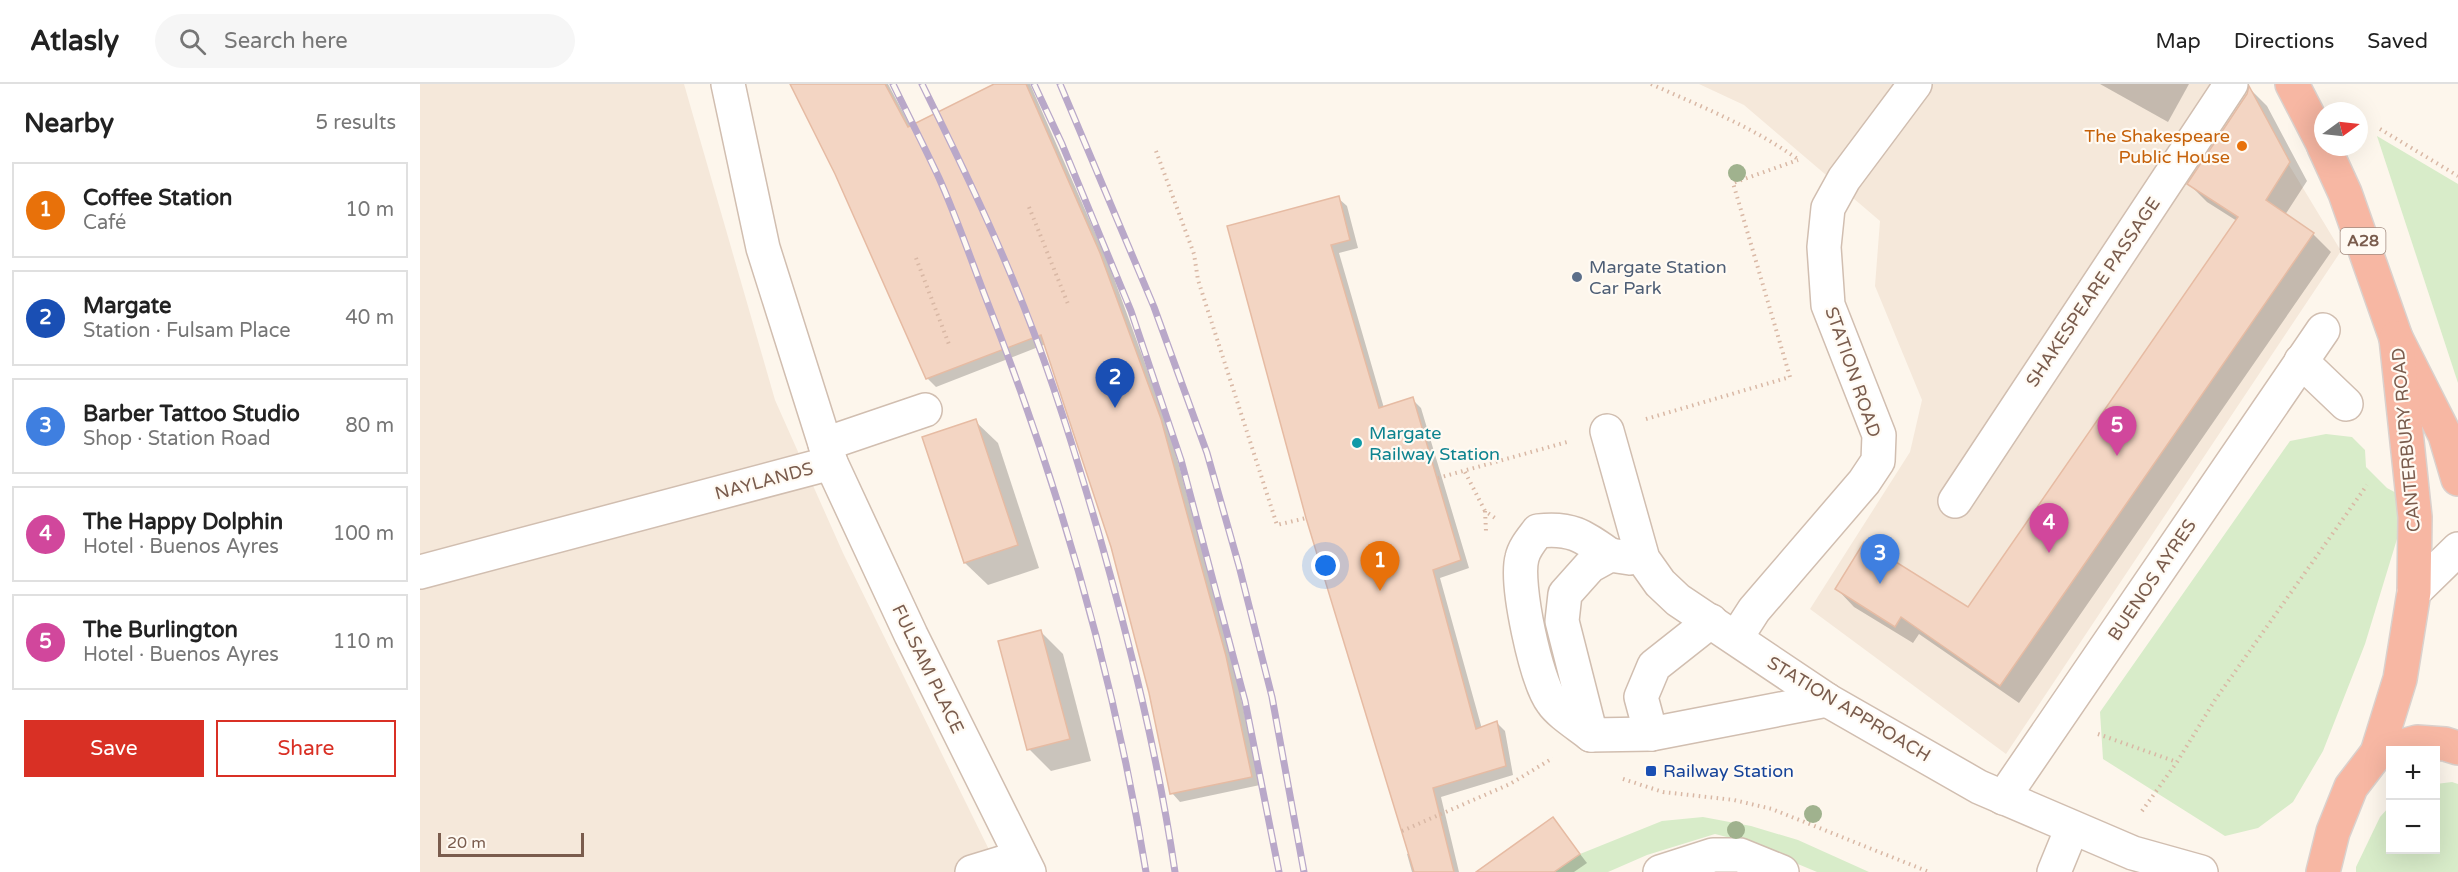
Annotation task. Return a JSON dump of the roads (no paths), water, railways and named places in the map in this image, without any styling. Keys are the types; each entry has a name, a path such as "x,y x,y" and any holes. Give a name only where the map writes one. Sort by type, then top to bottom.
{"highway":[{"name":"CANTERBURY ROAD","path":"2292,84 2314,127"},
{"name":"CANTERBURY ROAD","path":"2328,156 2345,193 2396,338 2445,435 2458,479"},
{"name":"CANTERBURY ROAD","path":"2377,753 2400,679 2414,592 2415,517 2396,338"},
{"path":"2323,872 2333,832 2351,787 2377,753 2417,742 2445,744 2458,748"}],"street":[{"name":"NAYLANDS","path":"420,572 828,454 763,248 728,84"},
{"name":"STATION ROAD","path":"1651,734 1641,698 1654,666 1724,629 1754,610 1864,482 1878,461 1879,435 1828,306 1824,247 1828,208 1844,179 1914,84"},
{"name":"SHAKESPEARE PASSAGE","path":"1955,501 2231,84"},
{"name":"BUENOS AYRES","path":"2003,798 2323,330"},
{"path":"2301,361 2346,404"},
{"path":"828,454 925,410"},
{"name":"STATION APPROACH","path":"1607,431 1643,559 1660,583 1678,600 1827,700 2003,798 2133,853 2201,872"},
{"name":"FULSAM PLACE","path":"828,454 911,635 1025,865"},
{"path":"1643,559 1610,555 1589,540 1560,528 1538,531 1521,560 1523,595 1532,654 1552,702 1591,735 1651,734 1827,700"},
{"path":"2414,592 2458,549"},
{"path":"1591,735 1563,621 1565,594 1590,566 1610,555"},
{"path":"2054,872 2072,828"},
{"path":"1660,872 1713,855 1740,855 1782,872"},
{"path":"972,872 1025,865"}],"railway":[{"path":"893,84 939,178 957,222 1012,366 1060,508 1118,725 1146,872"},
{"path":"922,84 975,194 1012,279 1035,335 1064,418 1098,531 1132,658 1152,743 1175,872"},
{"path":"1034,84 1062,144 1131,311 1181,460 1245,701 1279,872"},
{"path":"1060,84 1154,307 1207,453 1239,566 1272,697 1304,872"}],"place":[{"name":"The Shakespeare Public House","path":"2242,146"},
{"name":"Margate Station Car Park","path":"1577,277"},
{"name":"Margate","path":"1115,408"},
{"name":"Margate Railway Station","path":"1357,443"},
{"name":"The Burlington","path":"2117,456"},
{"name":"The Happy Dolphin","path":"2049,553"},
{"name":"Barber Tattoo Studio","path":"1880,584"},
{"name":"Coffee Station","path":"1380,591"},
{"name":"Railway Station","path":"1651,771"}]}
